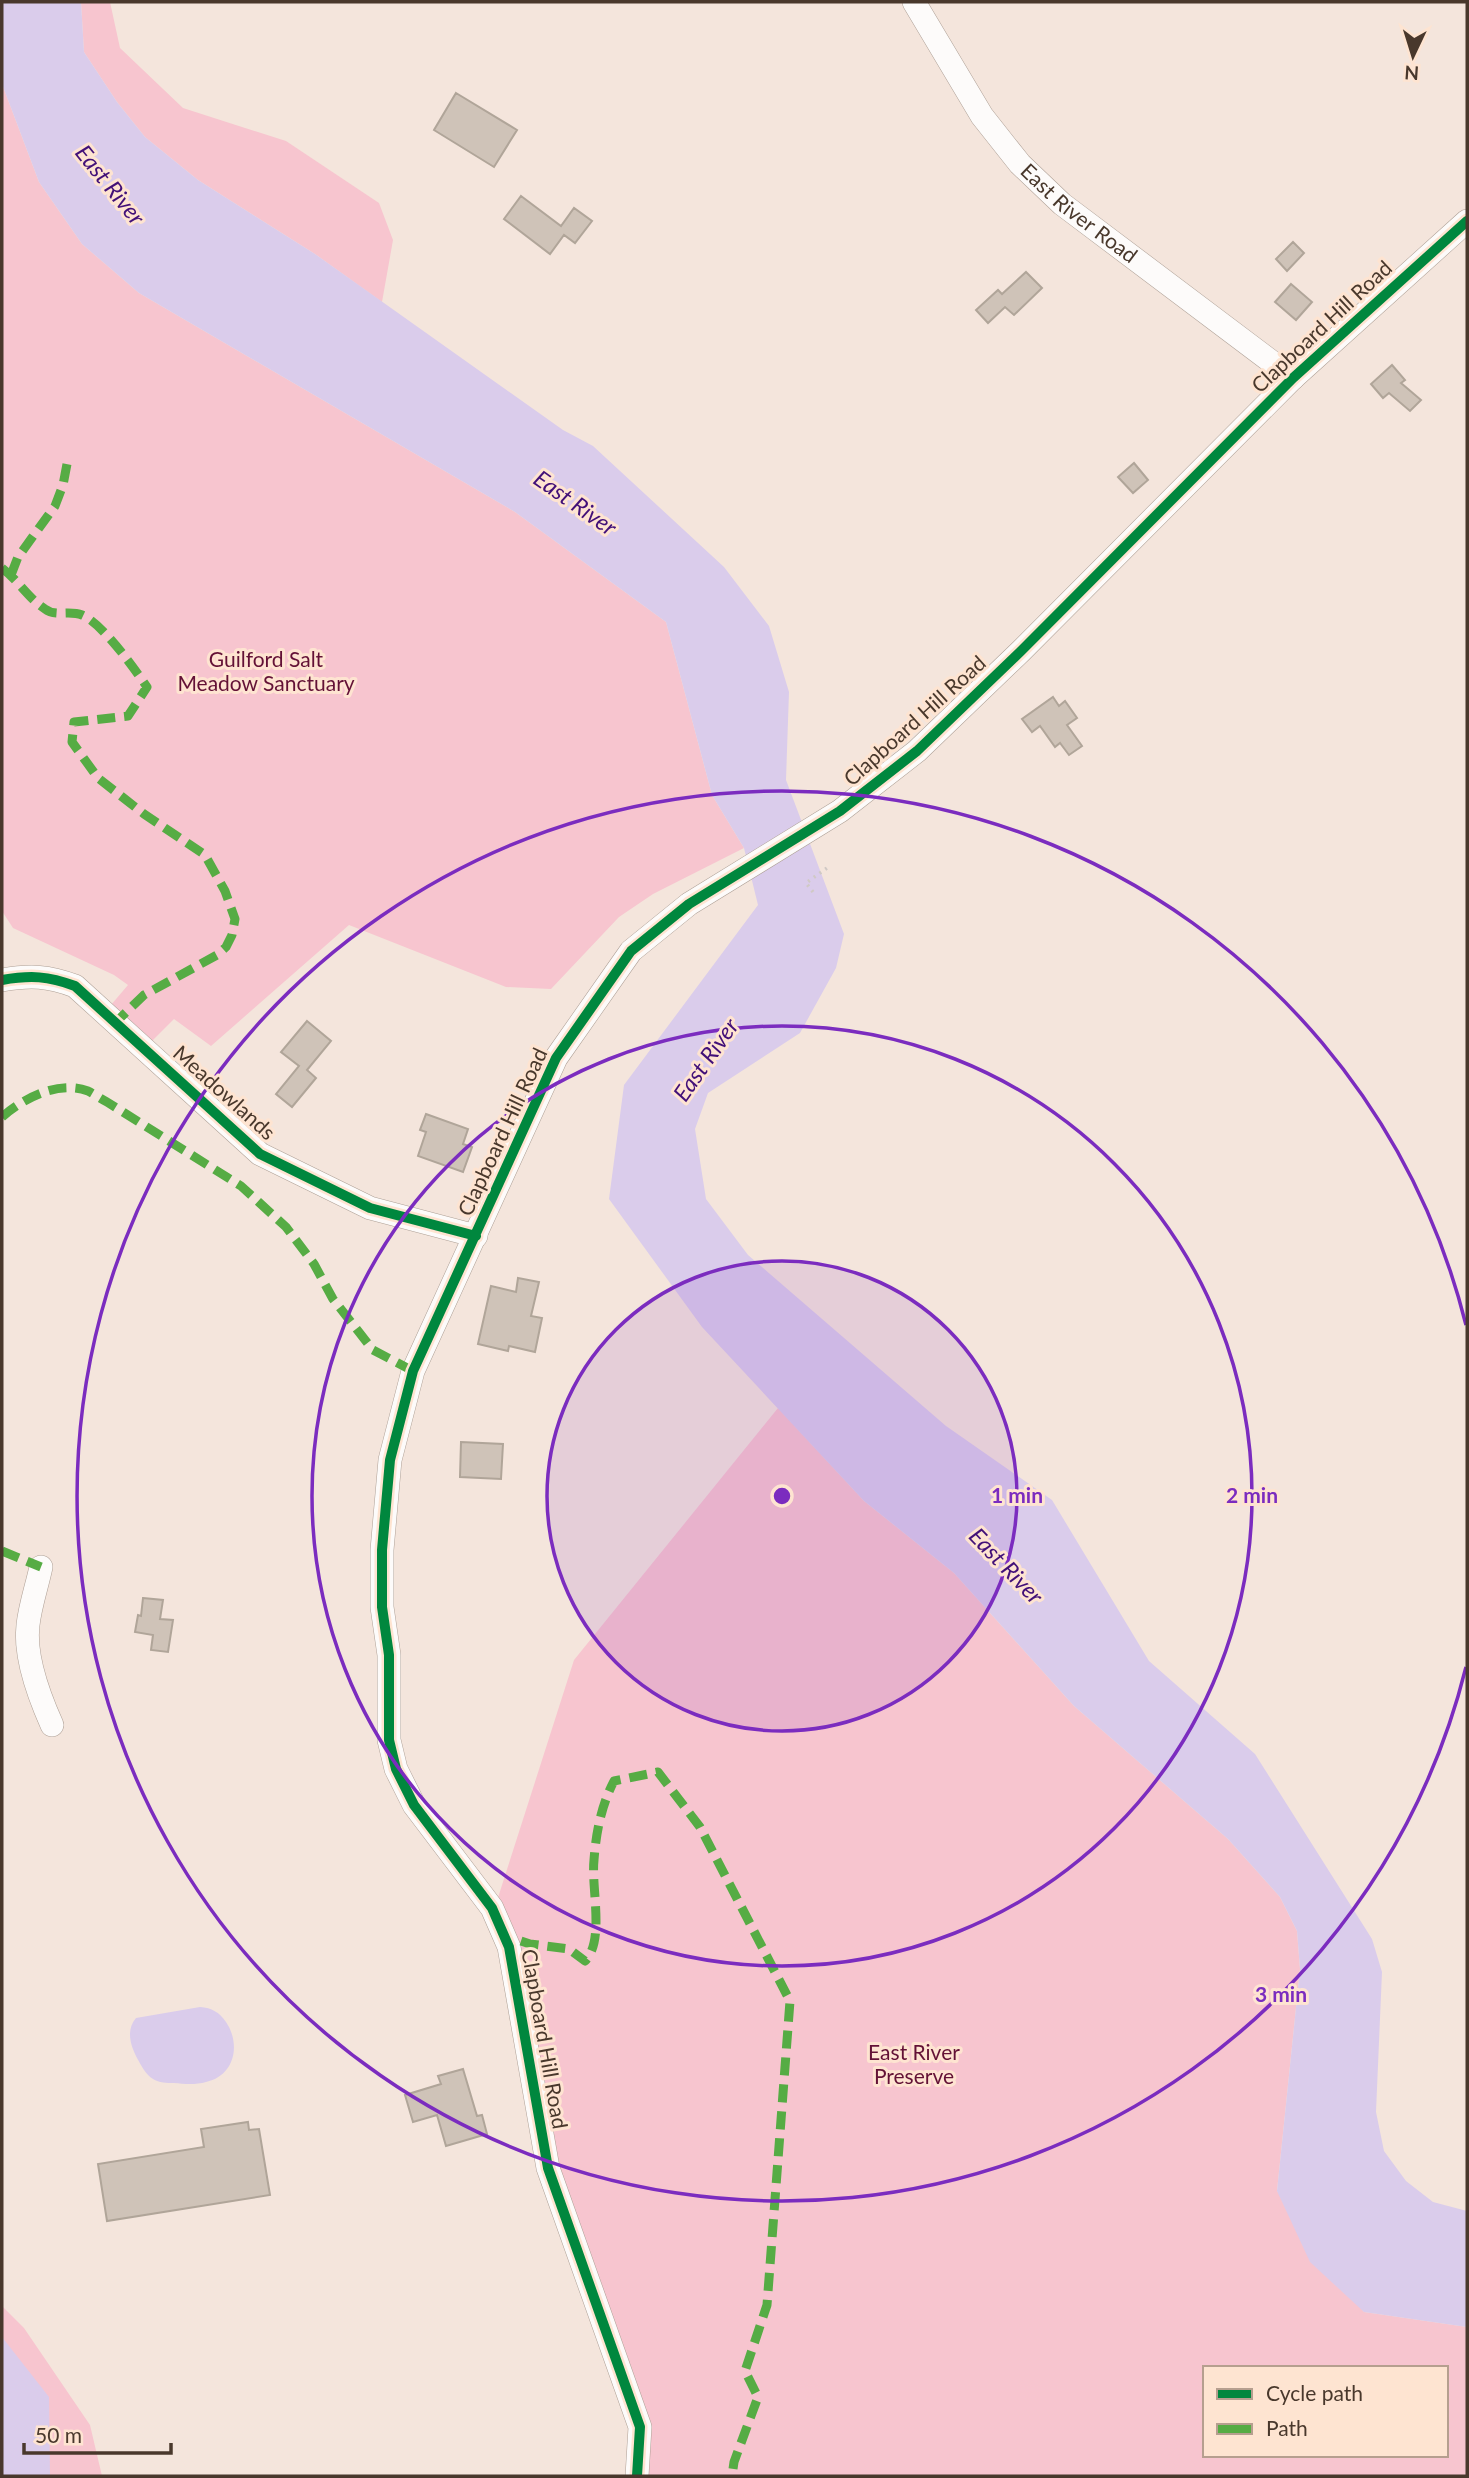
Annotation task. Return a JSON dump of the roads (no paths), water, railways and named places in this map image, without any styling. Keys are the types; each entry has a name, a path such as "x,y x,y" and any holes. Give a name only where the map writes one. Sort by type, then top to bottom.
{"street":[{"name":"East River Road","path":"914,2 982,116 1020,164 1062,204 1293,378"},
{"name":"Clapboard Hill Road","path":"637,2476 639,2427 548,2168 509,1947 492,1908 414,1805 396,1769 389,1740 389,1655 382,1607 382,1550 390,1460 413,1371 556,1058 631,951 689,904 824,823 917,751 1293,378 1467,222"},
{"name":"Meadowlands","path":"2,980 23,976 51,977 75,986 260,1154 370,1208 476,1236"},
{"path":"41,1567 27,1626 38,1693 52,1725"}],"water":[{"name":"East River","path":"2,2 81,2 84,52 117,102 145,137 198,180 315,254 563,430 593,446 724,567 769,626 789,692 786,780 844,934 836,968 800,1033 708,1093 695,1129 706,1199 748,1255 946,1426 1052,1500 1149,1661 1255,1754 1372,1939 1382,1972 1376,2112 1384,2151 1406,2181 1433,2202 1467,2211 1467,2327 1364,2312 1310,2262 1277,2191 1300,1969 1297,1931 1280,1897 1228,1839 1074,1706 954,1573 864,1501 702,1327 609,1199 624,1085 758,905 744,848 712,795 666,622 515,512 139,293 82,244 39,182 2,84"},
{"path":"200,2007 218,2013 231,2031 234,2049 229,2066 216,2079 202,2083 166,2083 153,2079 144,2070 132,2048 130,2032 136,2018"},
{"path":"2,2337 49,2397 50,2476 2,2476"}],"park label":[{"name":"Guilford Salt Meadow Sanctuary","path":"266,672"},
{"name":"East River Preserve","path":"914,2065"}]}
